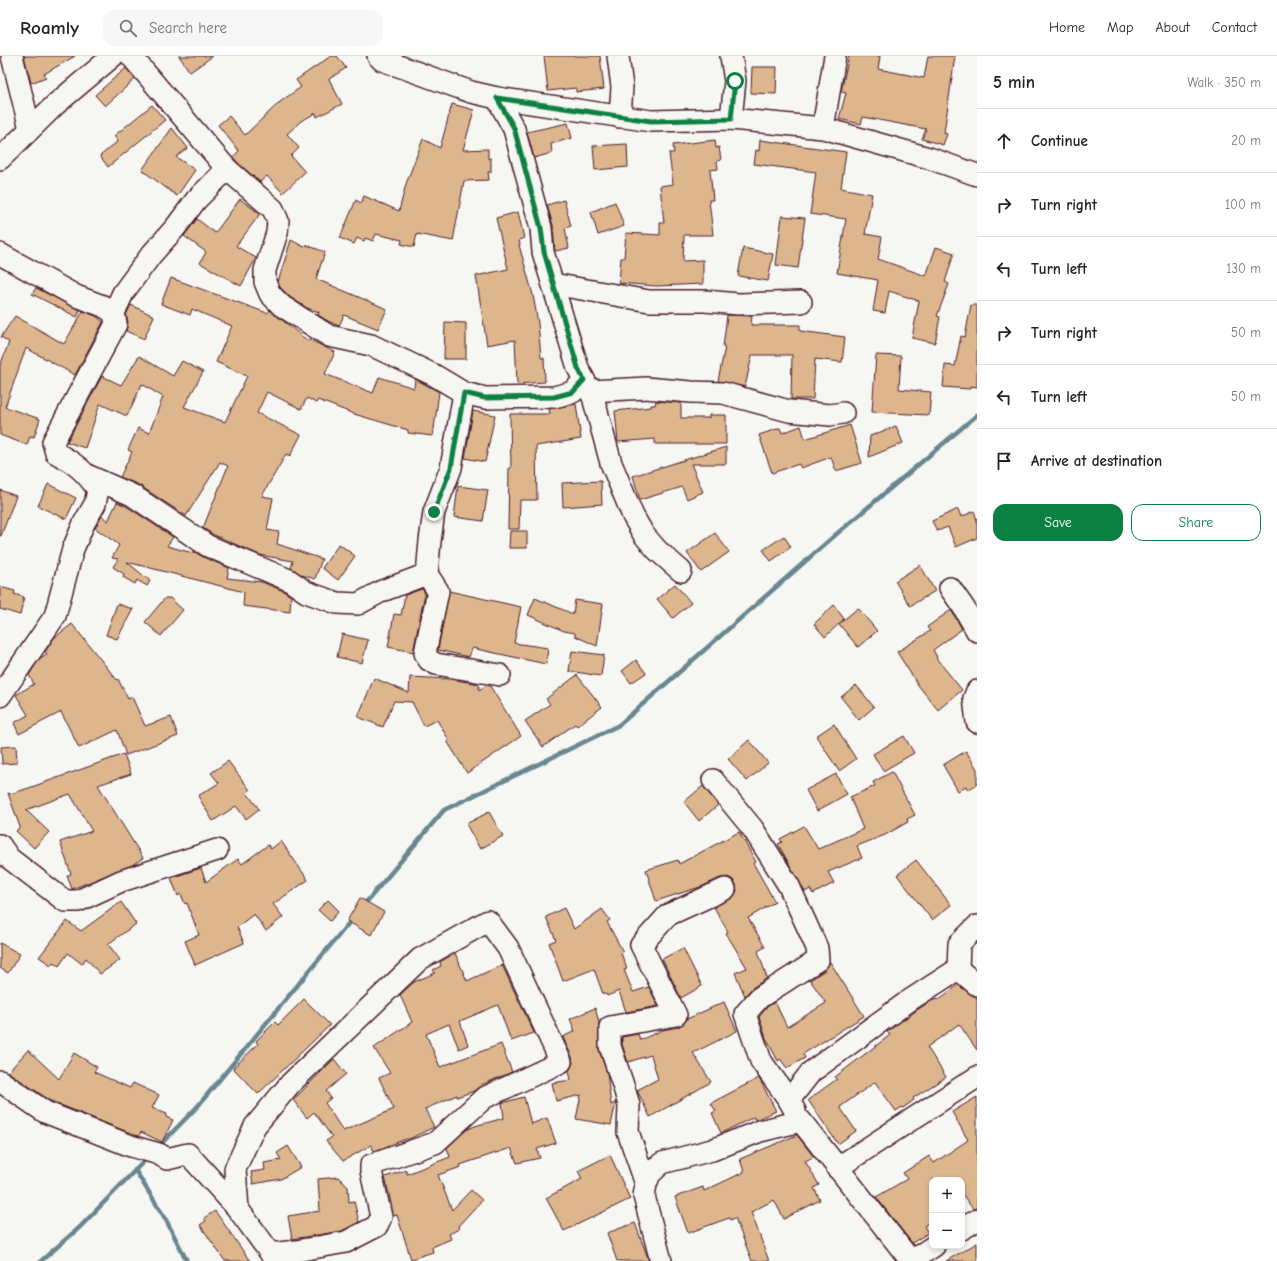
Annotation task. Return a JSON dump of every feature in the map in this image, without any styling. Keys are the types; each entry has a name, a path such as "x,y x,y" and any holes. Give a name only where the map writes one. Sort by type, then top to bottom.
{"street":[{"path":"12,56 30,129"},
{"path":"0,159 30,129 113,56"},
{"path":"132,56 227,169 273,209 278,221 277,233 265,270 266,282 270,294 282,306 329,336 372,345 434,375 464,393 485,398 554,397 573,392 587,386 646,388 723,393 789,411 830,415 843,414"},
{"path":"378,56 395,65 471,92 497,98 651,121 731,119 823,128 929,158 977,175"},
{"path":"618,56 622,87 620,117"},
{"path":"731,56 735,81 731,119"},
{"path":"823,128 836,56"},
{"path":"497,98 514,128 541,228 544,252 576,362 587,386 611,464 644,535 657,550 681,571"},
{"path":"227,169 196,200 175,228 151,255 123,293 114,313 116,324 111,335 53,442 56,453 70,461 89,476 132,494 208,546 289,580 306,592 337,604 358,604 382,591 427,574"},
{"path":"0,254 76,296 103,306 114,313"},
{"path":"554,284 649,302 705,301 738,304 801,302"},
{"path":"464,393 451,468 434,512 427,574 438,591 425,653 429,660 436,664 500,675"},
{"path":"0,696 55,616 73,549 84,523 95,504 98,490 89,476"},
{"path":"950,588 964,608 977,631"},
{"path":"977,691 974,698 977,722"},
{"path":"713,780 753,829 789,886 817,948 818,960 759,998 745,1014 761,1061 789,1100 801,1121 911,1261 929,1249"},
{"path":"3,853 65,901 78,901 121,881 217,850"},
{"path":"646,1184 628,1132 629,1106 610,1046 610,1028 676,1015 641,945 668,915 725,889"},
{"path":"0,1081 44,1112 131,1146 159,1154 166,1159 188,1154 238,1209 273,1257 296,1251 346,1242 377,1226 381,1217 370,1171 371,1165 435,1143 484,1098 561,1062 508,948 488,921 420,959 292,1083 255,1126 235,1169 238,1209"},
{"path":"958,969 959,944 977,926"},
{"path":"789,1100 811,1072 910,1000 958,969"},
{"path":"958,969 977,985"},
{"path":"838,1168 977,1077"},
{"path":"661,1261 644,1196 646,1184 650,1174 662,1163 712,1150 760,1131 801,1121"},
{"path":"965,1227 977,1220"}],"building":[{"path":"24,56 75,56 44,74 46,77 31,83"},
{"path":"179,56 213,56 190,72"},
{"path":"331,56 337,56 346,68 329,79 342,104 317,117 316,113 301,121 287,134 299,148 291,156 305,172 283,193 267,176 260,182 238,163 233,157 239,151 218,125 229,116 245,135 280,102 301,87 296,80"},
{"path":"544,56 600,56 604,89 576,92 576,88 548,91"},
{"path":"849,56 880,56 878,69 924,78 928,56 955,56 944,133 947,134 943,145 922,139 926,129 863,117 861,124 839,119 846,93 841,92"},
{"path":"752,67 777,67 776,94 751,93"},
{"path":"126,68 135,79 105,106 95,95"},
{"path":"452,104 474,110 463,150 488,149 488,159 491,158 491,172 488,172 489,180 464,181 453,241 417,234 414,247 401,244 402,240 376,234 373,241 365,238 364,241 357,238 354,244 340,238 356,200 361,203 364,196 399,211 406,184 423,139 440,148"},
{"path":"152,105 165,120 108,167 100,156 118,141 114,136"},
{"path":"568,123 572,138 551,144 552,153 534,158 527,132"},
{"path":"172,128 188,148 176,157 195,170 177,196 142,170"},
{"path":"715,140 716,148 719,147 721,160 717,161 718,169 710,170 713,200 709,200 713,235 684,235 683,261 703,260 703,284 656,286 619,283 621,258 624,258 626,233 660,235 660,223 664,223 660,186 673,184 669,153 674,153 673,145"},
{"path":"760,140 846,152 841,188 872,194 865,234 882,237 878,259 926,276 936,247 954,253 945,282 949,284 937,316 940,317 935,343 912,338 919,301 889,291 885,313 873,311 878,280 837,273 846,219 810,214 816,172 754,164 756,150 759,151"},
{"path":"627,144 628,167 595,170 593,146"},
{"path":"240,199 260,214 236,246 256,258 241,286 200,263 206,252 184,236 197,219 215,233"},
{"path":"564,200 571,226 565,228 569,248 555,251 553,225 547,205"},
{"path":"615,202 624,226 598,235 591,212"},
{"path":"518,212 524,238 519,240 519,245 533,295 538,323 541,358 544,358 545,382 517,384 515,340 487,345 476,276 508,269 496,218"},
{"path":"782,216 805,218 798,268 776,265"},
{"path":"291,240 304,247 306,245 325,252 316,279 387,309 378,329 344,315 339,326 318,315 319,312 307,308 290,297 280,287 278,282"},
{"path":"743,248 773,254 768,281 738,276"},
{"path":"171,278 267,313 270,310 308,341 308,339 335,352 325,374 373,393 379,377 414,388 415,379 439,392 433,436 408,433 408,430 354,414 318,400 316,403 307,398 301,409 267,392 257,413 301,435 290,456 286,454 262,496 273,498 267,530 279,532 277,544 322,559 315,579 302,575 291,568 293,561 260,555 214,535 203,528 228,466 220,462 186,516 139,485 120,477 132,452 128,450 138,428 149,433 163,397 142,384 127,416 100,404 85,448 67,442 102,376 121,385 139,356 173,376 182,361 203,372 184,407 225,422 247,376 216,362 232,326 192,309 190,315 161,304"},
{"path":"36,288 80,310 77,317 32,294"},
{"path":"131,305 154,316 144,339 126,331 128,322 126,315"},
{"path":"971,305 977,305 977,387 970,386 970,389 943,387 945,365 955,366 961,336 965,337"},
{"path":"83,311 96,316 103,322 75,375 26,348 5,407 40,419 34,437 30,436 27,445 0,435 0,366 9,342 1,337 15,316 64,344"},
{"path":"727,315 752,316 751,325 800,325 800,331 845,337 842,362 815,359 813,399 791,399 792,355 752,355 745,387 718,381 725,347 723,347"},
{"path":"445,322 466,323 466,359 444,359"},
{"path":"876,355 901,356 899,389 931,392 929,415 872,412"},
{"path":"656,401 681,403 681,418 709,418 709,415 726,415 726,444 655,444 655,439 618,442 615,411 651,407 651,405 655,405"},
{"path":"576,404 581,439 536,446 537,500 520,500 519,529 508,529 509,468 511,468 510,414 550,414 549,409"},
{"path":"473,411 495,415 485,462 465,458"},
{"path":"850,425 862,463 836,471 831,457 801,468 799,464 772,473 759,435 780,428 782,433 801,426 805,439"},
{"path":"896,426 903,443 869,457 870,436"},
{"path":"726,447 726,464 691,464 703,492 687,499 682,487 640,500 633,476"},
{"path":"601,481 602,504 563,507 562,483"},
{"path":"48,484 76,498 66,519 38,506"},
{"path":"458,486 488,490 483,521 454,517"},
{"path":"0,490 16,496 1,536 0,536"},
{"path":"117,502 126,506 173,537 167,546 193,553 193,551 229,568 227,578 262,582 291,596 290,612 243,606 244,592 127,562 150,581 147,586 137,580 135,584 123,577 124,574 113,567 118,559 112,558 119,545 95,528 102,516 108,521"},
{"path":"958,509 961,517 974,511 977,520 977,538 956,547 948,527 937,531 932,521"},
{"path":"510,531 527,531 527,548 509,548"},
{"path":"715,533 729,552 701,572 687,553"},
{"path":"784,536 791,547 771,561 763,550"},
{"path":"339,544 355,556 338,580 322,568"},
{"path":"920,565 935,591 910,606 895,581"},
{"path":"675,584 691,603 673,618 657,599"},
{"path":"0,587 15,591 14,594 24,597 20,615 0,609"},
{"path":"422,589 425,593 413,652 388,647 394,614 401,615 405,595"},
{"path":"449,591 521,607 514,643 548,648 546,664 472,648 469,657 438,650"},
{"path":"165,598 170,598 183,610 161,636 145,622"},
{"path":"535,598 573,614 575,600 603,604 597,646 575,636 575,633 564,631 528,615"},
{"path":"117,604 133,609 117,639 106,635"},
{"path":"834,605 844,619 825,637 814,624"},
{"path":"858,608 877,631 858,647 839,624"},
{"path":"951,610 962,629 933,650 937,657 936,658 962,690 938,710 918,685 897,652 930,631 927,627"},
{"path":"72,624 117,680 118,679 128,699 132,697 145,726 171,717 178,736 126,755 117,730 79,748 61,712 19,734 14,723 28,715 16,695 34,684 29,675 40,658 47,654 45,652 54,638"},
{"path":"342,634 368,640 362,663 337,657"},
{"path":"572,651 604,655 601,676 569,671"},
{"path":"636,660 646,673 631,683 622,671"},
{"path":"577,675 602,707 577,726 575,724 543,747 525,721 550,704 546,699"},
{"path":"410,677 450,679 479,684 479,690 487,685 490,686 521,736 467,773 447,741 449,740 437,720 424,726 412,702 394,701 383,727 358,717 374,678 409,693"},
{"path":"856,685 874,707 859,720 841,697"},
{"path":"834,724 856,759 839,771 816,736"},
{"path":"904,736 914,753 883,771 873,754"},
{"path":"749,740 768,763 747,781 728,759"},
{"path":"16,746 17,763 2,764 1,747"},
{"path":"966,751 977,769 977,784 968,790 966,786 958,791 943,765"},
{"path":"124,754 131,774 98,785 143,858 132,865 72,889 67,876 71,874 60,842 92,831 70,794 26,810 49,832 34,848 16,831 20,827 8,793 10,794 29,788"},
{"path":"228,761 250,790 247,793 259,809 246,819 236,806 213,821 198,796 219,783 211,773"},
{"path":"892,772 915,815 907,819 908,822 885,835 857,846 862,858 828,872 834,883 813,894 810,889 805,892 778,844 782,842 780,839 804,826 818,849 863,829 850,797 875,786 873,782"},
{"path":"836,774 847,794 817,811 806,790"},
{"path":"703,786 718,805 699,821 684,802"},
{"path":"489,812 503,836 480,849 466,824"},
{"path":"739,832 756,862 753,863 775,902 748,918 765,947 758,951 767,978 752,988 745,996 735,973 747,968 726,933 728,932 714,907 734,896 737,891 736,884 732,879 727,877 720,878 703,886 656,901 646,870 678,860 679,864"},
{"path":"281,841 308,880 273,904 283,917 266,931 254,914 237,927 244,943 195,965 185,941 199,935 187,903 185,904 181,894 178,896 171,878 201,868 206,882 238,859 242,864 268,845 271,849"},
{"path":"916,860 951,905 932,920 897,875"},
{"path":"360,898 384,912 371,935 347,921"},
{"path":"328,900 339,911 330,921 318,910"},
{"path":"121,902 136,924 108,944 120,960 100,974 86,958 82,964 68,953 59,966 53,962 51,965 39,957 67,921 81,931"},
{"path":"564,908 574,929 602,909 610,920 607,922 623,952 621,953 627,969 624,970 633,992 649,987 658,1006 626,1012 619,991 607,996 606,994 603,994 594,969 563,981 549,943 556,940 546,917"},
{"path":"0,943 20,954 8,973 0,968"},
{"path":"683,948 702,986 681,998 662,959"},
{"path":"455,953 467,981 502,965 534,1033 511,1041 498,1005 460,1021 468,1045 459,1049 449,1024 426,1034 440,1067 501,1044 512,1072 481,1085 474,1091 457,1097 457,1095 425,1109 434,1127 409,1139 374,1151 371,1145 343,1161 326,1141 332,1137 314,1112 307,1118 293,1100 334,1059 346,1074 326,1091 331,1098 325,1103 343,1131 394,1109 379,1078 390,1073 374,1048 412,1022 400,995 414,982 435,973 433,970 441,966 440,962"},
{"path":"830,962 864,1016 803,1054 805,1058 787,1068 780,1059 778,1061 766,1038 759,1017 767,1007 775,1002 787,1027 826,1003 810,980 825,970"},
{"path":"958,985 977,998 977,1050 959,1024 927,1047 946,1077 913,1098 914,1100 903,1108 902,1107 896,1111 875,1082 840,1107 856,1131 838,1144 808,1100 837,1079 835,1077 890,1035 887,1032 917,1010 936,998 938,1000"},
{"path":"304,999 330,1025 258,1094 233,1068 258,1044 256,1041 275,1022 278,1025"},
{"path":"724,1002 737,1031 693,1053 711,1082 650,1117 637,1090 658,1079 651,1055 628,1062 622,1044 622,1037 638,1034 640,1040 663,1030 678,1027 687,1019"},
{"path":"595,1008 599,1022 599,1050 607,1073 611,1105 616,1102 611,1125 576,1119 581,1095 556,1101 552,1083 571,1080 569,1071 573,1063 572,1057 563,1037 575,1031 570,1019"},
{"path":"28,1050 59,1079 74,1053 97,1067 94,1072 130,1088 133,1083 159,1095 152,1108 167,1114 166,1117 173,1120 162,1142 141,1132 139,1136 135,1135 51,1101 8,1072"},
{"path":"759,1078 776,1111 755,1120 754,1117 721,1133 712,1113 716,1111 711,1103"},
{"path":"524,1097 531,1124 547,1118 556,1143 537,1149 540,1158 517,1163 511,1148 460,1165 461,1167 438,1175 452,1210 471,1190 482,1200 458,1226 459,1229 449,1234 451,1239 432,1247 433,1252 411,1259 397,1215 394,1216 385,1177 406,1170 407,1174 450,1157 447,1148 466,1130 504,1118 502,1103"},
{"path":"977,1097 977,1208 973,1209 965,1198 965,1177 929,1177 929,1223 924,1226 928,1233 912,1243 876,1197 907,1179 903,1173 929,1156 934,1163 968,1140 952,1112"},
{"path":"797,1135 814,1157 805,1161 819,1185 814,1188 820,1200 784,1219 774,1200 751,1212 769,1261 752,1261 735,1218 730,1220 729,1218 688,1233 675,1197 703,1187 704,1191 744,1172 740,1159"},
{"path":"288,1146 301,1167 281,1179 253,1184 251,1172 265,1170 264,1163 281,1160 277,1153"},
{"path":"610,1155 630,1199 564,1231 546,1198 582,1179 578,1171"},
{"path":"338,1177 348,1187 349,1202 354,1201 359,1222 342,1231 292,1239 288,1216 320,1211 318,1179"},
{"path":"215,1211 250,1261 225,1261 200,1225 206,1221 204,1218"},
{"path":"635,1223 649,1261 617,1261 607,1233"},
{"path":"977,1243 977,1261 946,1261"}],"waterway":[{"path":"363,906 444,810 619,725 833,537 977,415"},
{"path":"158,1147 197,1107 353,918"},
{"path":"41,1261 80,1227 149,1156"},
{"path":"135,1170 165,1218 187,1261"}],"route":[{"path":"434,512 451,468 464,393 485,398 533,399 554,397 573,392 584,380 578,368 544,252 541,228 514,128 497,98 651,121 731,119 735,81"}]}
